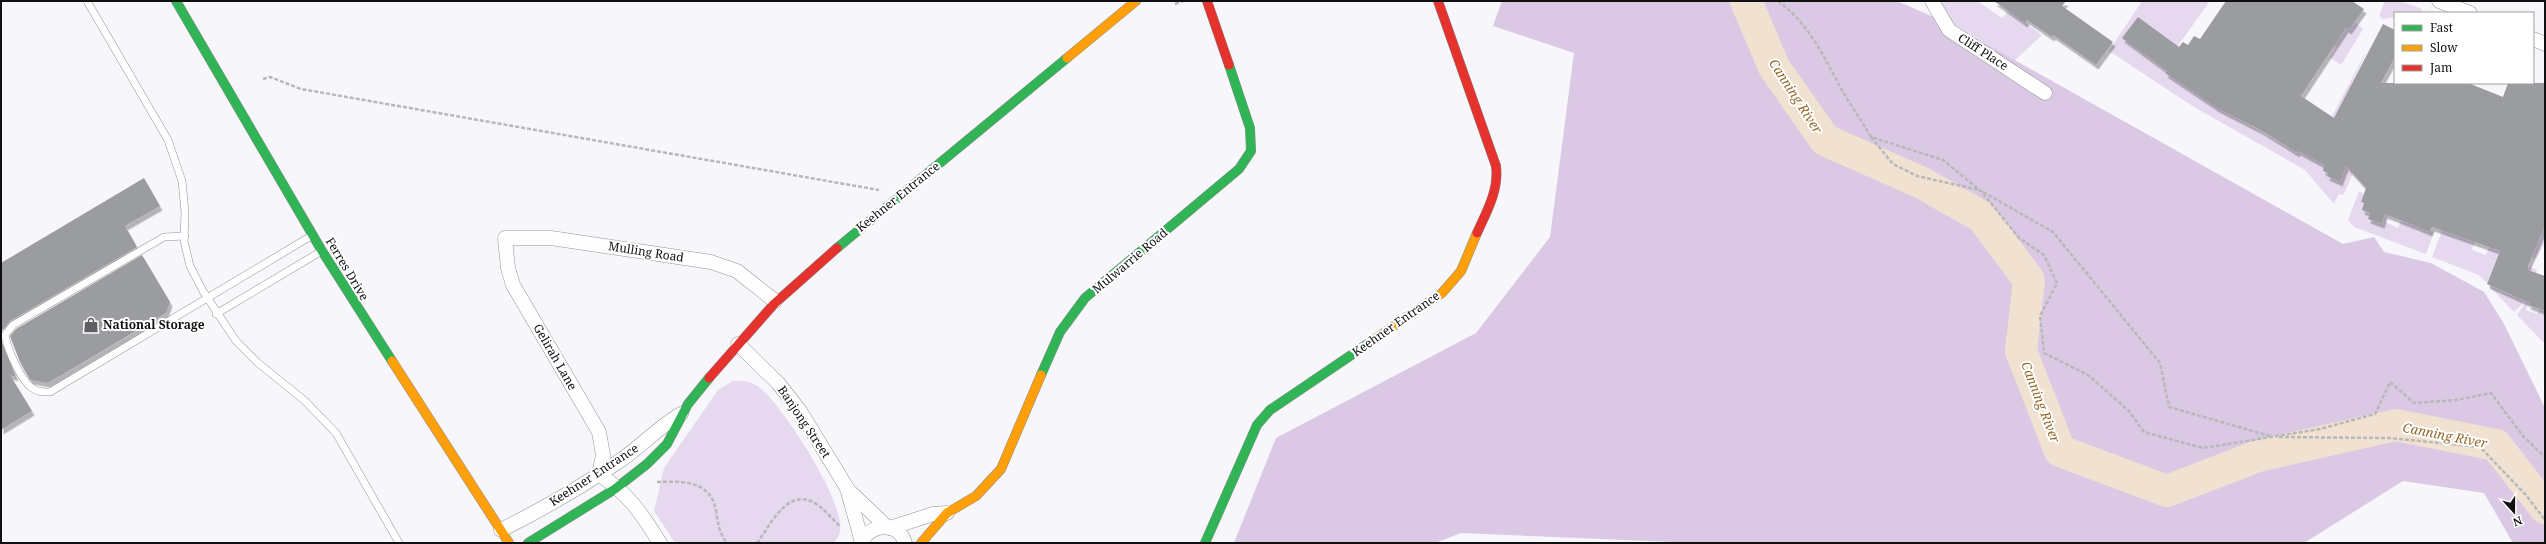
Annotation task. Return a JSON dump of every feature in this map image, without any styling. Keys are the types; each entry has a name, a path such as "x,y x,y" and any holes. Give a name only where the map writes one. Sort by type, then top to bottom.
{"street":[{"name":"Ferres Drive","path":"176,1 322,251 377,340 509,543"},
{"name":"Keehner Entrance","path":"528,543 617,487 647,464 672,437 681,414 775,301 804,275 1136,1"},
{"name":"Mulwarrie Road","path":"921,543 947,513 976,496 1001,469 1060,332 1073,312 1085,298 1239,169 1251,151 1250,128 1207,1"},
{"name":"Keehner Entrance","path":"1205,543 1257,425 1270,410 1442,293 1461,271 1492,199 1498,180 1496,166 1438,1"},
{"name":"Cliff Place","path":"1932,1 1949,30 2045,93"},
{"path":"2439,1 2467,12"},
{"path":"2534,39 2545,44"},
{"name":"Mulling Road","path":"505,238 551,238 711,262 737,271 775,301"},
{"name":"Gelirah Lane","path":"505,238 508,268 513,285 599,432 603,455 599,474"},
{"name":"Banjong Street","path":"738,344 778,383 796,406 847,488 889,527 901,534 905,543"},
{"name":"Keehner Entrance","path":"501,530 538,512 599,474 635,450 664,424 681,414"},
{"path":"599,474 617,487 638,508 660,543"},
{"name":"Banjong Street","path":"847,488 862,542"},
{"name":"Mulwarrie Road","path":"862,542 872,530 889,527 932,514 947,513"}],"lane":[{"path":"88,1 168,140 182,181 184,236 190,266 216,314 236,341 258,363 304,400 336,433 399,543"},
{"path":"184,236 164,237 13,325 5,336 7,347 30,387 40,392 50,392 313,235"},
{"path":"216,314 322,251"}],"path":[{"path":"1175,4 1183,1"},
{"path":"1778,1 1786,7 1819,46 1841,89 1871,137 1892,164 1917,176 1980,190 2019,238 2044,255 2057,283 2040,316 2044,353 2088,375 2129,411 2144,432 2203,448 2320,428 2375,414 2390,382 2414,403 2456,400 2491,393 2523,436 2545,457"},
{"path":"263,79 270,77 302,89 872,188 884,194"},
{"path":"1871,137 1943,160 1980,190 2053,232 2160,363 2170,407 2271,437 2390,438 2480,447 2526,495 2545,520"},
{"path":"666,482 690,482 707,492 714,501 720,530 727,543"},
{"path":"757,543 779,511 790,503 802,499 818,505 844,530"}],"shaded area":[{"path":"1502,1 1897,1 1952,25 2343,244 2374,237 2384,252 2431,263 2484,292 2504,324 2545,408 2545,543 2513,543 2484,493 2403,481 2304,543 1697,543 1461,533 1435,543 1234,543 1276,438 1476,333 1550,237 1574,53 1493,26"},
{"path":"1940,1 1977,1 2002,18 2009,11 2042,35 2013,62 1948,20"},
{"path":"2142,1 2210,1 2169,58 2173,62 2166,73 2201,97 2297,153 2323,115 2331,118 2366,54 2351,85 2362,91 2323,171 2328,173 2327,176 2339,182 2346,166 2354,171 2344,194 2338,195 2334,204 2305,170 2194,107 2109,51"},
{"path":"2249,1 2336,28 2343,33 2346,28 2350,29 2355,22 2363,29 2341,65 2330,58 2336,47"},
{"path":"2385,1 2400,1 2422,9 2421,12 2394,12 2394,17 2383,19 2379,16"},
{"path":"2401,178 2385,222 2398,228 2401,221 2434,232 2426,254 2354,227 2348,220 2359,191 2364,194 2361,202 2365,203 2363,210 2382,224 2398,179"},
{"path":"2505,205 2538,240 2540,241 2542,233 2541,230 2545,230 2545,242 2536,259 2495,243 2493,249 2500,251 2487,283 2479,275 2432,257 2444,225 2475,241 2472,250 2486,255"},
{"path":"2530,267 2537,270 2524,302 2514,312 2487,284 2512,296"},
{"path":"2530,295 2531,296 2526,310 2537,314 2539,309 2545,311 2545,344 2517,315"},
{"path":"733,381 750,382 759,387 770,397 811,456 833,500 839,518 840,532 834,543 675,543 654,511 664,468 718,390"}],"building":[{"path":"1994,1 2066,1 2062,6 2113,42 2096,65 2053,35 2052,37 2027,20 2025,23"},
{"path":"2226,1 2352,1 2364,9 2349,30 2346,28 2301,96 2334,118 2383,24 2394,30 2394,59 2381,83 2470,84 2503,97 2508,84 2545,83 2545,226 2528,266 2528,270 2545,276 2545,311 2528,305 2529,303 2487,284 2500,251 2432,227 2430,232 2385,214 2382,224 2368,219 2370,213 2362,210 2364,203 2361,202 2366,188 2346,166 2340,182 2327,176 2328,173 2323,171 2324,165 2298,151 2297,153 2262,131 2217,108 2165,73 2167,71 2122,38 2138,17 2179,47 2183,42 2188,45 2194,36 2200,39"},
{"path":"144,178 160,206 125,226 137,247 10,321 1,332 1,263"},
{"name":"National Storage","path":"142,255 170,302 166,313 48,383 30,380 20,362 10,336 16,329"},
{"path":"1,340 16,377 10,375 32,411 1,430"}],"waterway":[{"name":"Canning River","path":"1746,1 1774,67 1825,140 1922,183 1982,217 2029,280 2021,351 2060,451 2167,491 2258,456 2396,425 2496,445 2545,508"}],"traffic: fast":[{"path":"176,1 322,251 392,361"},
{"path":"837,248 1067,58"},
{"path":"1041,375 1060,332 1085,298 1239,169 1251,151 1250,128 1229,65"},
{"path":"1205,543 1257,425 1270,410 1372,341"},
{"path":"528,543 615,489 647,464 667,444 688,404 709,378"}],"traffic: slow":[{"path":"1067,58 1136,1"},
{"path":"1372,341 1442,293 1461,271 1477,233"},
{"path":"392,361 509,543"},
{"path":"921,543 947,513 976,496 1001,469 1041,375"}],"traffic: jam":[{"path":"1207,1 1229,65"},
{"path":"1438,1 1496,166 1496,184 1494,192 1477,233"},
{"path":"709,378 774,304 837,248"}],"place":[{"name":"National Storage","path":"91,325"}]}
